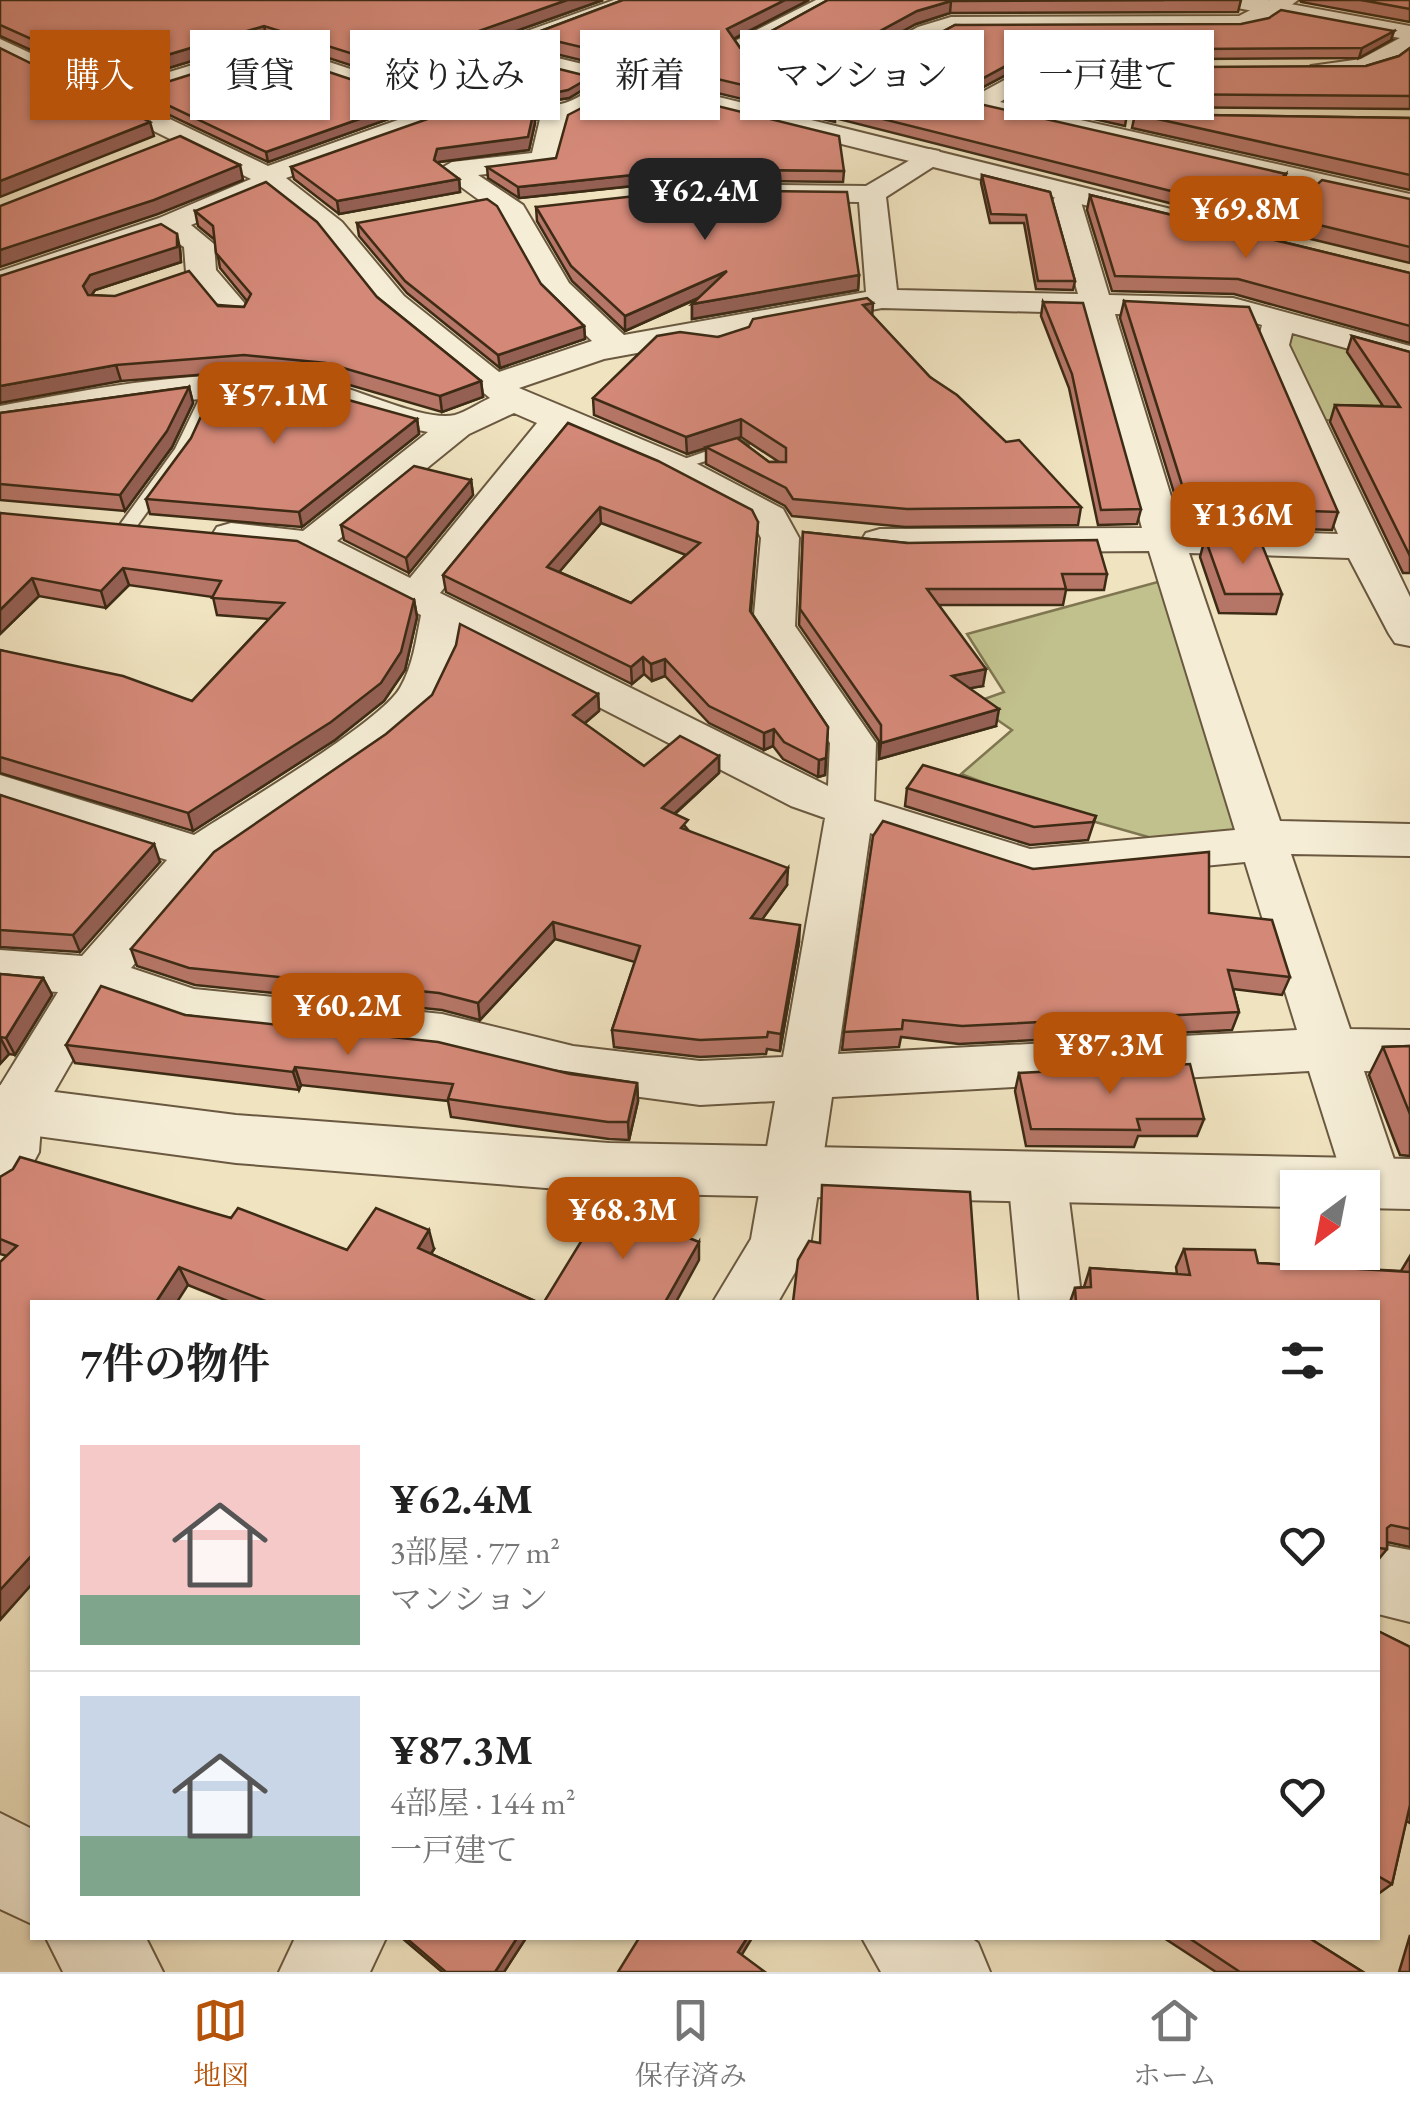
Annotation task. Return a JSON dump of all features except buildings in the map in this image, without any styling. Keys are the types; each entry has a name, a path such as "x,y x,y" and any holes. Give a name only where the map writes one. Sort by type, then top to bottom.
{"street":[{"path":"551,30 634,0"},
{"path":"772,30 834,0"},
{"path":"1232,0 1281,4 1410,34"},
{"path":"933,30 951,24 1239,23 1281,4"},
{"path":"1289,71 1362,69 1386,62 1410,42"},
{"path":"170,80 268,50 350,78"},
{"path":"432,158 544,160 553,119 580,103"},
{"path":"984,105 1410,202"},
{"path":"135,120 170,142 269,178 350,225 393,303 505,392 558,420 672,466 770,518 813,534"},
{"path":"0,282 33,267 168,224 269,178 422,120"},
{"path":"780,120 1285,246"},
{"path":"1110,134 1122,121 1131,120"},
{"path":"378,135 432,158 503,205 556,288 618,348"},
{"path":"745,192 872,194 929,158"},
{"path":"1249,237 1312,180"},
{"path":"872,194 882,300"},
{"path":"7,1110 236,1139 609,1168 1392,1184 1330,1049 1166,543 1066,201 1074,194"},
{"path":"458,205 551,208"},
{"path":"168,224 200,244 201,270 236,312"},
{"path":"164,282 201,270"},
{"path":"311,543 505,392 618,348 882,300 1233,307 1410,356"},
{"path":"1279,322 1273,344 1363,547 1410,634"},
{"path":"0,416 214,385 255,383 326,393 387,414 457,427"},
{"path":"0,1168 10,1152 7,1110 95,976 200,854 371,738 418,699 434,660 429,604 558,420"},
{"path":"110,525 311,543 808,795 1029,866 1235,848 1262,837 1410,840"},
{"path":"745,1300 780,1246 850,810 853,744 774,626 780,538 813,534 904,543 1127,539 1363,547"},
{"path":"0,790 200,854"},
{"path":"0,969 95,976 192,1009 442,1035 573,1067 700,1083 1330,1049 1410,1051"},
{"path":"1037,1176 1051,1300"},
{"path":"1380,1579 1410,1586"},
{"path":"0,1852 30,1882"},
{"path":"89,1940 122,1972"},
{"path":"320,1972 344,1940"},
{"path":"906,1940 949,1972"}],"lane":[{"path":"110,525 183,450 214,385"},
{"path":"672,466 745,450 741,420"}],"green space":[{"path":"1288,327 1410,360 1410,421 1315,420 1281,346"},
{"path":"1165,580 1238,837 1173,844 1067,814 961,774 1012,730 973,703 1004,692 967,634"}]}
